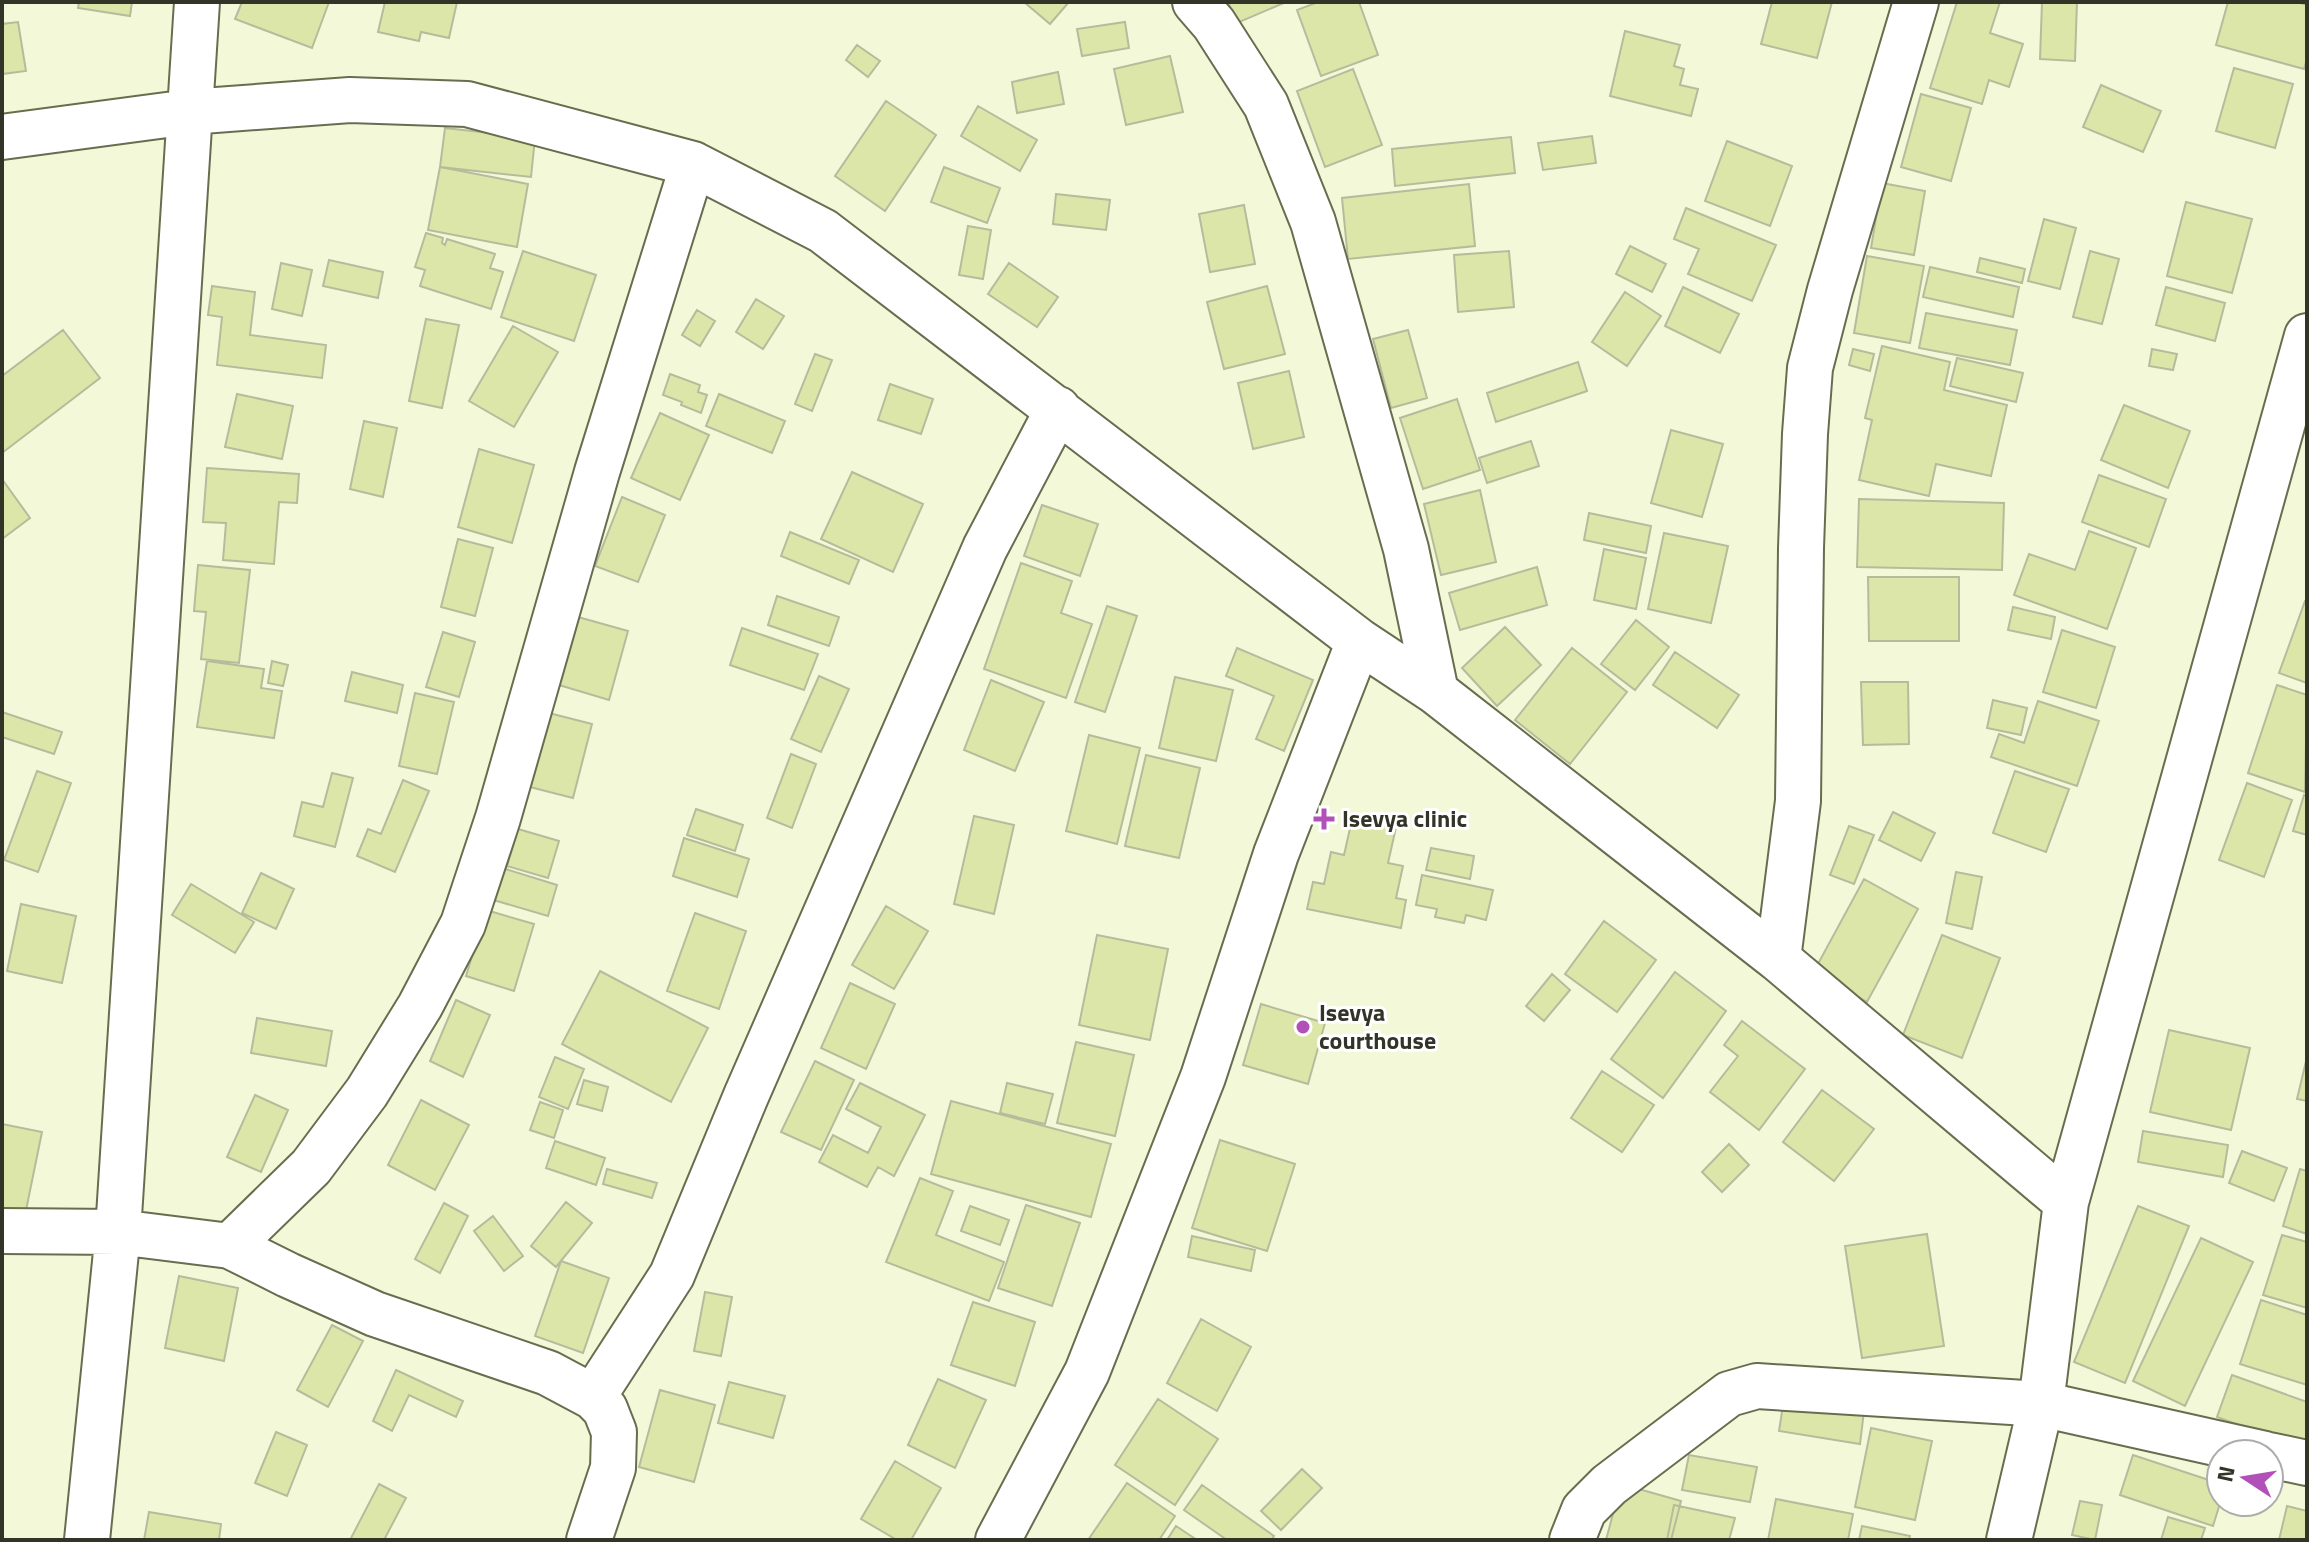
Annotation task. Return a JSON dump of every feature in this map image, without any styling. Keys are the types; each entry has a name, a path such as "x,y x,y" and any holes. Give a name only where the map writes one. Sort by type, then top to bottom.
{"street":[{"path":"87,1540 118,1232 197,2"},
{"path":"1195,2 1214,24 1266,105 1313,222 1406,549 1436,692"},
{"path":"1778,959 1798,801 1801,548 1810,368 1830,290 1916,2"},
{"path":"2,137 189,112 350,100 467,104 693,164 823,231 1359,641 1436,692 1778,959 2066,1202"},
{"path":"230,1246 311,1167 367,1092 420,1006 463,924 498,818 601,459 693,164"},
{"path":"2009,1540 2041,1404 2066,1202 2307,336"},
{"path":"593,1397 672,1275 752,1081 985,548 1058,409"},
{"path":"998,1540 1087,1372 1203,1077 1276,854 1359,641"},
{"path":"2,1231 118,1232 230,1246 375,1314 548,1373 593,1397 605,1409 614,1432 613,1468 589,1540"},
{"path":"1572,1540 1584,1510 1609,1485 1729,1394 1757,1386 2041,1404 2205,1440"},
{"path":"2285,1458 2307,1463"}],"building":[{"path":"79,2 132,2 130,16 78,8"},
{"path":"242,2 329,2 312,48 235,19"},
{"path":"385,2 457,2 449,38 421,32 419,41 378,32"},
{"path":"1024,2 1069,2 1050,24"},
{"path":"1228,2 1286,2 1237,23"},
{"path":"1318,2 1359,2 1378,55 1321,76 1297,10"},
{"path":"1772,2 1832,2 1817,58 1761,44"},
{"path":"1957,2 2000,2 1990,33 2023,44 2009,87 1989,80 1982,104 1930,88"},
{"path":"2042,2 2077,2 2075,61 2040,59"},
{"path":"2228,2 2297,2 2307,5 2307,59 2304,69 2216,45"},
{"path":"18,22 26,71 2,74 2,24"},
{"path":"1125,22 1129,48 1082,56 1077,29"},
{"path":"1625,31 1680,45 1674,66 1684,69 1680,85 1698,89 1691,116 1610,96"},
{"path":"857,45 880,61 868,77 846,60"},
{"path":"1170,56 1183,112 1126,125 1114,69"},
{"path":"2234,68 2293,84 2275,148 2216,131"},
{"path":"1353,69 1382,145 1325,167 1297,91"},
{"path":"1058,72 1064,104 1017,113 1012,82"},
{"path":"2101,85 2161,111 2143,152 2083,127"},
{"path":"1921,94 1971,108 1951,181 1901,167"},
{"path":"886,101 936,135 885,211 835,176"},
{"path":"978,106 1037,140 1020,171 961,136"},
{"path":"445,128 535,138 531,177 440,167"},
{"path":"1592,136 1596,163 1543,170 1538,143"},
{"path":"1511,137 1515,173 1395,186 1392,149"},
{"path":"1727,141 1792,166 1770,226 1705,201"},
{"path":"440,167 528,184 517,247 428,230"},
{"path":"944,167 1000,188 987,223 931,202"},
{"path":"1882,183 1925,191 1914,255 1871,248"},
{"path":"1469,184 1475,246 1348,259 1342,198"},
{"path":"1056,194 1110,200 1106,230 1053,224"},
{"path":"2186,202 2252,219 2232,293 2167,276"},
{"path":"1244,205 1255,264 1210,272 1199,214"},
{"path":"1686,208 1776,245 1752,301 1688,274 1699,249 1674,239"},
{"path":"2044,219 2076,228 2060,289 2028,281"},
{"path":"968,226 991,230 983,279 959,275"},
{"path":"426,233 443,238 445,245 447,239 495,254 490,268 503,272 491,309 420,286 425,270 415,267"},
{"path":"1630,246 1666,264 1652,292 1616,274"},
{"path":"523,251 596,275 574,341 501,317"},
{"path":"1509,251 1514,307 1458,312 1454,255"},
{"path":"2090,251 2119,259 2102,324 2073,317"},
{"path":"1867,256 1924,266 1910,343 1854,333"},
{"path":"1980,258 2025,269 2022,283 1977,272"},
{"path":"329,260 383,272 378,298 323,286"},
{"path":"281,263 312,270 302,316 272,309"},
{"path":"1009,263 1058,297 1037,327 988,294"},
{"path":"1930,267 2019,287 2013,317 1923,297"},
{"path":"212,286 255,292 250,335 326,345 322,378 217,365 222,317 208,315"},
{"path":"1267,286 1285,354 1224,369 1207,302"},
{"path":"1683,287 1739,314 1720,353 1665,326"},
{"path":"2166,287 2225,303 2215,341 2156,325"},
{"path":"1625,292 1661,316 1627,366 1592,342"},
{"path":"756,299 784,316 763,349 736,332"},
{"path":"697,310 715,321 700,346 682,335"},
{"path":"1926,313 2017,330 2010,365 1919,348"},
{"path":"426,319 459,325 442,408 409,401"},
{"path":"513,326 558,352 514,427 469,401"},
{"path":"63,330 100,378 2,453 2,376"},
{"path":"1408,330 1427,398 1391,408 1373,339"},
{"path":"1882,346 1950,362 1944,390 2007,405 1991,476 1936,464 1929,496 1859,480 1872,420 1865,418"},
{"path":"1853,349 1874,354 1870,371 1849,365"},
{"path":"2152,349 2177,354 2173,370 2149,366"},
{"path":"815,354 832,360 812,411 795,404"},
{"path":"1957,358 2023,373 2016,402 1950,386"},
{"path":"1578,362 1587,391 1496,422 1487,393"},
{"path":"1289,371 1304,437 1253,449 1238,383"},
{"path":"670,374 700,385 698,392 707,395 701,413 663,395"},
{"path":"890,384 933,399 921,434 878,420"},
{"path":"237,394 293,406 282,459 225,447"},
{"path":"719,394 785,421 772,453 706,426"},
{"path":"1457,399 1480,470 1423,489 1400,418"},
{"path":"2124,405 2190,431 2168,488 2101,460"},
{"path":"660,413 709,435 680,500 631,478"},
{"path":"364,421 397,428 383,497 350,489"},
{"path":"1671,430 1723,444 1702,517 1651,503"},
{"path":"1531,441 1539,466 1487,483 1479,458"},
{"path":"479,449 534,465 512,543 458,527"},
{"path":"207,468 299,474 297,503 279,502 274,564 223,560 226,523 203,522"},
{"path":"852,472 923,504 893,572 821,539"},
{"path":"2099,475 2166,499 2149,547 2082,522"},
{"path":"2,479 30,518 2,539"},
{"path":"1480,490 1496,562 1441,575 1424,504"},
{"path":"622,497 665,515 638,582 595,566"},
{"path":"1859,499 2004,503 2002,570 1857,567"},
{"path":"1042,505 1098,524 1080,576 1024,556"},
{"path":"1589,513 1651,526 1646,553 1584,540"},
{"path":"2089,531 2136,548 2107,629 2014,595 2029,554 2075,570"},
{"path":"790,532 859,560 849,584 781,556"},
{"path":"1664,533 1728,546 1711,623 1648,609"},
{"path":"458,539 493,548 475,616 441,607"},
{"path":"1604,549 1646,558 1636,609 1594,600"},
{"path":"1021,563 1072,581 1061,613 1092,624 1066,698 984,669"},
{"path":"198,565 250,570 239,663 201,659 206,612 194,611"},
{"path":"1537,567 1547,605 1460,630 1449,593"},
{"path":"1868,577 1959,577 1959,641 1869,641"},
{"path":"777,596 839,617 829,646 768,625"},
{"path":"2307,601 2307,683 2279,673"},
{"path":"1107,606 1137,616 1105,712 1075,702"},
{"path":"2013,607 2055,617 2051,639 2008,630"},
{"path":"578,617 628,631 609,700 559,685"},
{"path":"1636,620 1669,647 1635,690 1601,664"},
{"path":"1505,627 1541,665 1497,706 1462,668"},
{"path":"742,628 818,654 804,690 730,665"},
{"path":"2062,630 2115,647 2096,708 2043,692"},
{"path":"443,632 475,642 459,697 426,687"},
{"path":"1237,648 1313,680 1284,751 1256,739 1274,696 1226,676"},
{"path":"1572,648 1627,692 1570,764 1515,720"},
{"path":"1675,652 1739,695 1717,728 1653,685"},
{"path":"207,661 264,669 261,688 282,691 274,738 197,727"},
{"path":"272,661 288,665 283,686 268,683"},
{"path":"352,672 403,685 397,713 345,701"},
{"path":"819,676 849,689 821,752 791,739"},
{"path":"1175,677 1233,690 1216,761 1159,748"},
{"path":"991,680 1044,702 1015,771 964,750"},
{"path":"1861,682 1908,682 1909,744 1863,745"},
{"path":"2277,685 2307,695 2305,792 2248,773"},
{"path":"415,693 454,702 437,774 399,766"},
{"path":"1993,700 2027,708 2021,735 1987,728"},
{"path":"2038,701 2099,721 2077,786 1991,757 1999,734 2024,743"},
{"path":"2,712 62,732 54,754 2,737"},
{"path":"545,712 592,724 573,798 526,786"},
{"path":"1089,735 1140,748 1117,844 1066,831"},
{"path":"791,754 816,764 792,828 767,818"},
{"path":"1146,755 1200,768 1179,858 1125,846"},
{"path":"37,771 71,783 38,872 4,860"},
{"path":"2015,771 2069,789 2046,852 1993,833"},
{"path":"332,773 353,778 335,847 294,836 302,802 323,807"},
{"path":"403,780 429,791 395,872 357,856 368,829 381,834"},
{"path":"2247,783 2292,800 2264,877 2219,860"},
{"path":"2304,795 2307,796 2307,835 2293,831"},
{"path":"696,809 743,825 735,851 687,835"},
{"path":"1893,812 1935,833 1921,861 1879,840"},
{"path":"1353,815 1397,823 1388,863 1403,866 1396,898 1406,900 1401,928 1307,909 1313,882 1324,884 1331,852 1344,855"},
{"path":"974,816 1014,825 994,914 954,904"},
{"path":"1849,826 1874,835 1854,884 1830,875"},
{"path":"518,829 559,841 548,878 507,866"},
{"path":"684,838 749,859 737,897 673,876"},
{"path":"1431,848 1474,856 1470,879 1426,870"},
{"path":"499,867 557,885 548,916 490,899"},
{"path":"1956,872 1982,877 1972,929 1946,923"},
{"path":"261,873 294,889 276,929 242,913"},
{"path":"1422,875 1493,890 1486,920 1466,915 1464,923 1435,917 1437,909 1416,905"},
{"path":"1864,879 1918,909 1867,1002 1813,973"},
{"path":"191,884 254,922 235,953 172,915"},
{"path":"21,904 76,916 62,983 7,971"},
{"path":"886,906 928,931 894,989 852,965"},
{"path":"486,910 534,924 514,991 466,976"},
{"path":"695,913 746,931 719,1009 667,991"},
{"path":"1604,921 1656,960 1617,1012 1565,974"},
{"path":"1097,935 1168,949 1150,1040 1079,1025"},
{"path":"1942,935 2000,958 1962,1058 1903,1035"},
{"path":"600,971 708,1028 671,1102 562,1044"},
{"path":"1675,972 1726,1011 1663,1098 1611,1059"},
{"path":"1552,974 1570,990 1544,1021 1526,1006"},
{"path":"850,983 895,1004 866,1069 821,1048"},
{"path":"456,1000 490,1015 463,1077 430,1061"},
{"path":"1261,1004 1325,1023 1308,1084 1243,1065"},
{"path":"257,1018 332,1031 326,1066 251,1053"},
{"path":"1742,1021 1805,1069 1759,1130 1710,1092 1738,1056 1724,1045"},
{"path":"2169,1030 2250,1048 2231,1130 2150,1112"},
{"path":"1076,1042 1134,1055 1115,1136 1057,1123"},
{"path":"555,1057 584,1069 568,1109 539,1097"},
{"path":"2307,1057 2307,1101 2297,1099"},
{"path":"815,1061 854,1080 821,1150 781,1132"},
{"path":"1602,1071 1654,1105 1622,1152 1571,1118"},
{"path":"584,1080 608,1087 602,1111 577,1104"},
{"path":"860,1083 925,1115 894,1176 878,1167 867,1187 819,1162 833,1135 868,1153 881,1127 846,1109"},
{"path":"1007,1083 1053,1094 1045,1124 1000,1113"},
{"path":"1822,1090 1874,1129 1834,1181 1783,1142"},
{"path":"255,1095 288,1110 261,1172 227,1157"},
{"path":"421,1100 469,1125 435,1190 388,1165"},
{"path":"951,1101 1111,1144 1091,1217 931,1174"},
{"path":"540,1102 563,1110 554,1138 530,1130"},
{"path":"2,1124 42,1132 24,1220 2,1216"},
{"path":"2143,1131 2228,1145 2223,1177 2138,1162"},
{"path":"1220,1140 1295,1164 1267,1251 1192,1228"},
{"path":"555,1141 605,1158 596,1185 546,1168"},
{"path":"1729,1144 1749,1165 1722,1192 1702,1172"},
{"path":"2242,1151 2287,1168 2274,1201 2229,1183"},
{"path":"607,1169 657,1183 652,1198 603,1184"},
{"path":"2300,1169 2307,1171 2307,1234 2283,1226"},
{"path":"920,1178 953,1191 936,1235 1004,1262 989,1301 886,1262"},
{"path":"566,1202 592,1223 556,1267 531,1246"},
{"path":"444,1203 468,1216 440,1273 415,1259"},
{"path":"1026,1205 1080,1223 1052,1306 998,1288"},
{"path":"970,1206 1009,1220 1000,1245 961,1231"},
{"path":"2138,1206 2189,1226 2125,1383 2074,1362"},
{"path":"493,1216 523,1256 504,1271 474,1231"},
{"path":"1927,1234 1944,1346 1862,1358 1845,1246"},
{"path":"2282,1235 2307,1242 2307,1308 2263,1295"},
{"path":"1192,1236 1255,1250 1251,1271 1188,1257"},
{"path":"2201,1238 2253,1262 2185,1406 2133,1381"},
{"path":"561,1261 609,1278 583,1353 535,1336"},
{"path":"179,1276 238,1288 224,1361 165,1348"},
{"path":"705,1292 732,1297 721,1356 694,1351"},
{"path":"2261,1300 2307,1315 2307,1385 2240,1364"},
{"path":"973,1302 1035,1322 1015,1386 951,1365"},
{"path":"1201,1319 1251,1347 1217,1411 1167,1383"},
{"path":"332,1325 363,1341 328,1407 297,1390"},
{"path":"396,1370 463,1401 456,1417 409,1395 392,1431 373,1421"},
{"path":"2232,1375 2307,1402 2307,1450 2285,1442 2285,1438 2274,1438 2217,1417"},
{"path":"938,1379 986,1400 955,1468 908,1445"},
{"path":"729,1382 785,1396 773,1438 718,1423"},
{"path":"660,1390 715,1405 694,1482 639,1467"},
{"path":"1158,1399 1218,1439 1175,1505 1115,1465"},
{"path":"1784,1399 1864,1411 1860,1444 1779,1431"},
{"path":"1871,1428 1932,1441 1915,1520 1855,1507"},
{"path":"276,1432 307,1445 287,1496 255,1483"},
{"path":"1689,1455 1757,1467 1750,1502 1682,1490"},
{"path":"2133,1455 2205,1479 2205,1518 2215,1518 2213,1526 2120,1495"},
{"path":"895,1461 941,1488 911,1540 897,1540 861,1519"},
{"path":"1302,1469 1322,1488 1281,1530 1261,1511"},
{"path":"1127,1483 1175,1516 1159,1540 1088,1540"},
{"path":"379,1484 406,1498 384,1540 350,1540"},
{"path":"1621,1484 1681,1501 1671,1540 1606,1540"},
{"path":"1202,1485 1274,1536 1271,1540 1227,1540 1184,1510"},
{"path":"1776,1499 1853,1514 1848,1540 1768,1540"},
{"path":"2080,1501 2102,1505 2095,1540 2072,1535"},
{"path":"1674,1505 1735,1518 1729,1540 1667,1540"},
{"path":"2287,1506 2307,1511 2307,1540 2279,1540"},
{"path":"149,1512 221,1524 219,1540 144,1540"},
{"path":"2168,1517 2205,1528 2201,1540 2161,1540"},
{"path":"1176,1526 1197,1540 1167,1540"},
{"path":"1862,1526 1910,1536 1909,1540 1859,1540"}],"place":[{"name":"Isevya clinic","path":"1324,819"},
{"name":"Isevya courthouse","path":"1303,1027"}]}
